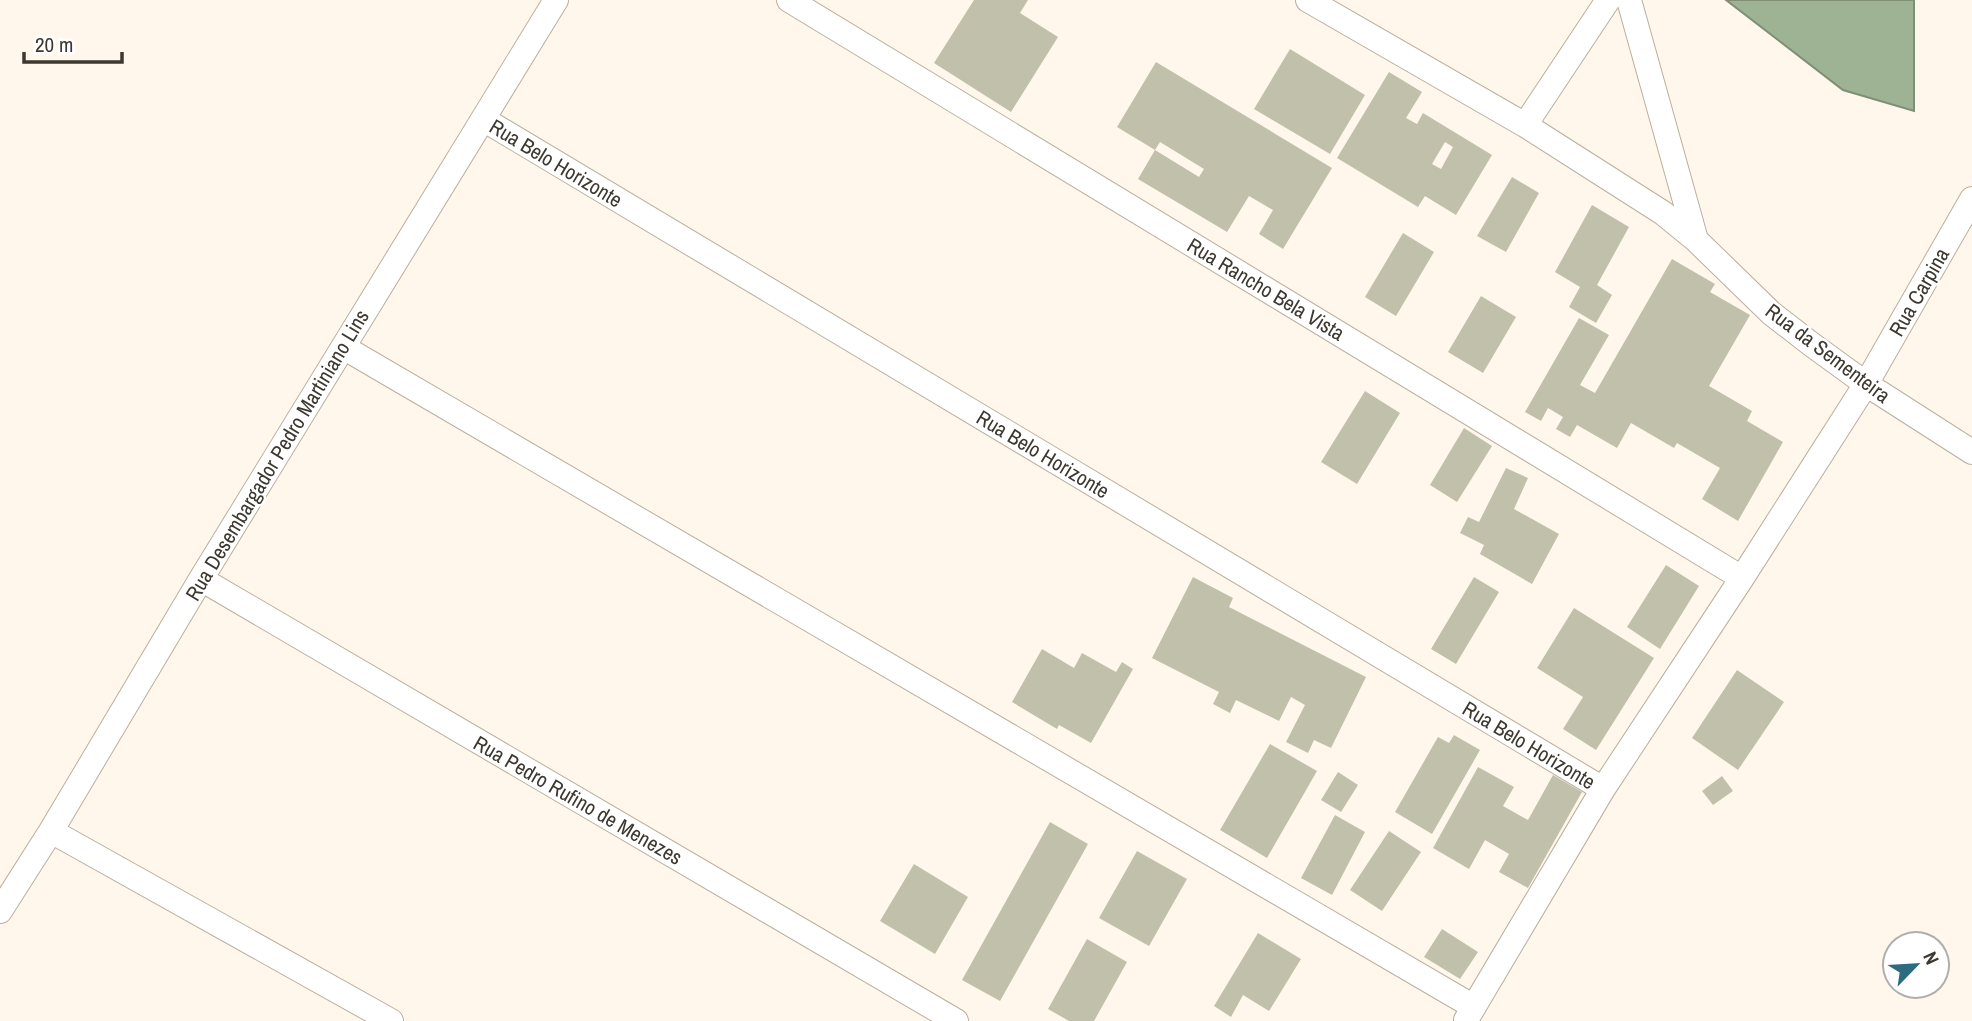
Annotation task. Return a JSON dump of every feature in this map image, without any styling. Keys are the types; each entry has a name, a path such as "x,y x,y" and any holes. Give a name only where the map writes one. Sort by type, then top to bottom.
{"street":[{"name":"Rua Desembargador Pedro Martiniano Lins","path":"0,911 556,0"},
{"name":"Rua Rancho Bela Vista","path":"789,0 1742,578"},
{"name":"Rua da Sementeira","path":"1308,0 1525,125 1663,213 1696,240 1771,313 1866,384 1972,452"},
{"path":"1525,125 1608,0"},
{"path":"1629,0 1696,240"},
{"name":"Rua Belo Horizonte","path":"483,118 1603,789"},
{"name":"Rua Carpina","path":"1470,1014 1603,789 1866,384 1972,199"},
{"path":"343,346 1470,1014"},
{"name":"Rua Pedro Rufino de Menezes","path":"201,579 956,1021"},
{"path":"51,831 391,1021"}],"shaded area":[{"path":"1726,0 1914,0 1914,111 1843,90"}],"building":[{"path":"974,0 1028,0 1020,13 1058,37 1011,112 934,63"},
{"path":"1290,49 1365,95 1330,154 1254,109"},
{"path":"1156,62 1332,168 1283,249 1259,234 1273,210 1249,196 1227,232 1138,179 1155,150 1117,127","holes":["1160,142 1204,169 1199,177 1155,150"]},
{"path":"1389,72 1422,92 1406,118 1417,124 1423,113 1492,155 1456,215 1425,196 1418,207 1337,158","holes":["1445,142 1453,147 1441,169 1432,164"]},
{"path":"1512,177 1539,193 1506,252 1477,236"},
{"path":"1592,205 1629,227 1597,285 1612,295 1596,323 1569,307 1580,287 1555,272"},
{"path":"1403,233 1434,252 1396,316 1365,297"},
{"path":"1672,259 1715,284 1710,292 1750,315 1709,386 1752,411 1747,421 1783,442 1738,521 1702,499 1720,468 1677,443 1674,448 1631,423 1617,448 1577,425 1570,437 1556,429 1563,417 1548,408 1541,421 1525,412 1579,318 1609,335 1580,385 1595,393"},
{"path":"1481,296 1516,317 1483,373 1448,352"},
{"path":"1365,391 1400,413 1357,484 1321,462"},
{"path":"1464,428 1492,446 1457,502 1430,485"},
{"path":"1506,468 1528,478 1514,509 1559,534 1532,584 1480,554 1484,545 1460,533 1468,517 1479,522"},
{"path":"1666,565 1699,586 1660,649 1627,627"},
{"path":"1193,577 1233,598 1229,607 1366,677 1331,748 1314,740 1308,753 1286,742 1305,705 1291,697 1279,721 1236,700 1230,713 1213,704 1219,692 1152,658"},
{"path":"1474,577 1499,592 1456,664 1431,649"},
{"path":"1574,608 1654,658 1596,750 1563,729 1583,697 1537,668"},
{"path":"1042,649 1074,668 1082,653 1116,672 1122,662 1133,669 1091,743 1059,725 1057,729 1012,702"},
{"path":"1737,670 1784,702 1738,770 1692,738"},
{"path":"1454,735 1480,750 1432,834 1395,812 1438,737 1449,743"},
{"path":"1270,744 1317,771 1267,858 1220,830"},
{"path":"1478,767 1514,787 1503,806 1528,820 1553,775 1582,792 1528,888 1499,872 1509,854 1485,840 1469,869 1433,848"},
{"path":"1338,772 1358,785 1341,812 1321,800"},
{"path":"1722,776 1733,791 1713,805 1702,791"},
{"path":"1335,815 1365,832 1332,895 1301,878"},
{"path":"1050,822 1088,844 1000,1001 962,980"},
{"path":"1389,831 1421,852 1382,911 1350,890"},
{"path":"1137,851 1187,879 1149,946 1099,918"},
{"path":"914,864 968,897 935,954 880,921"},
{"path":"1442,929 1478,952 1460,979 1424,957"},
{"path":"1258,933 1301,959 1269,1011 1243,995 1231,1017 1214,1006"},
{"path":"1087,939 1127,962 1094,1021 1069,1021 1048,1009"}]}
